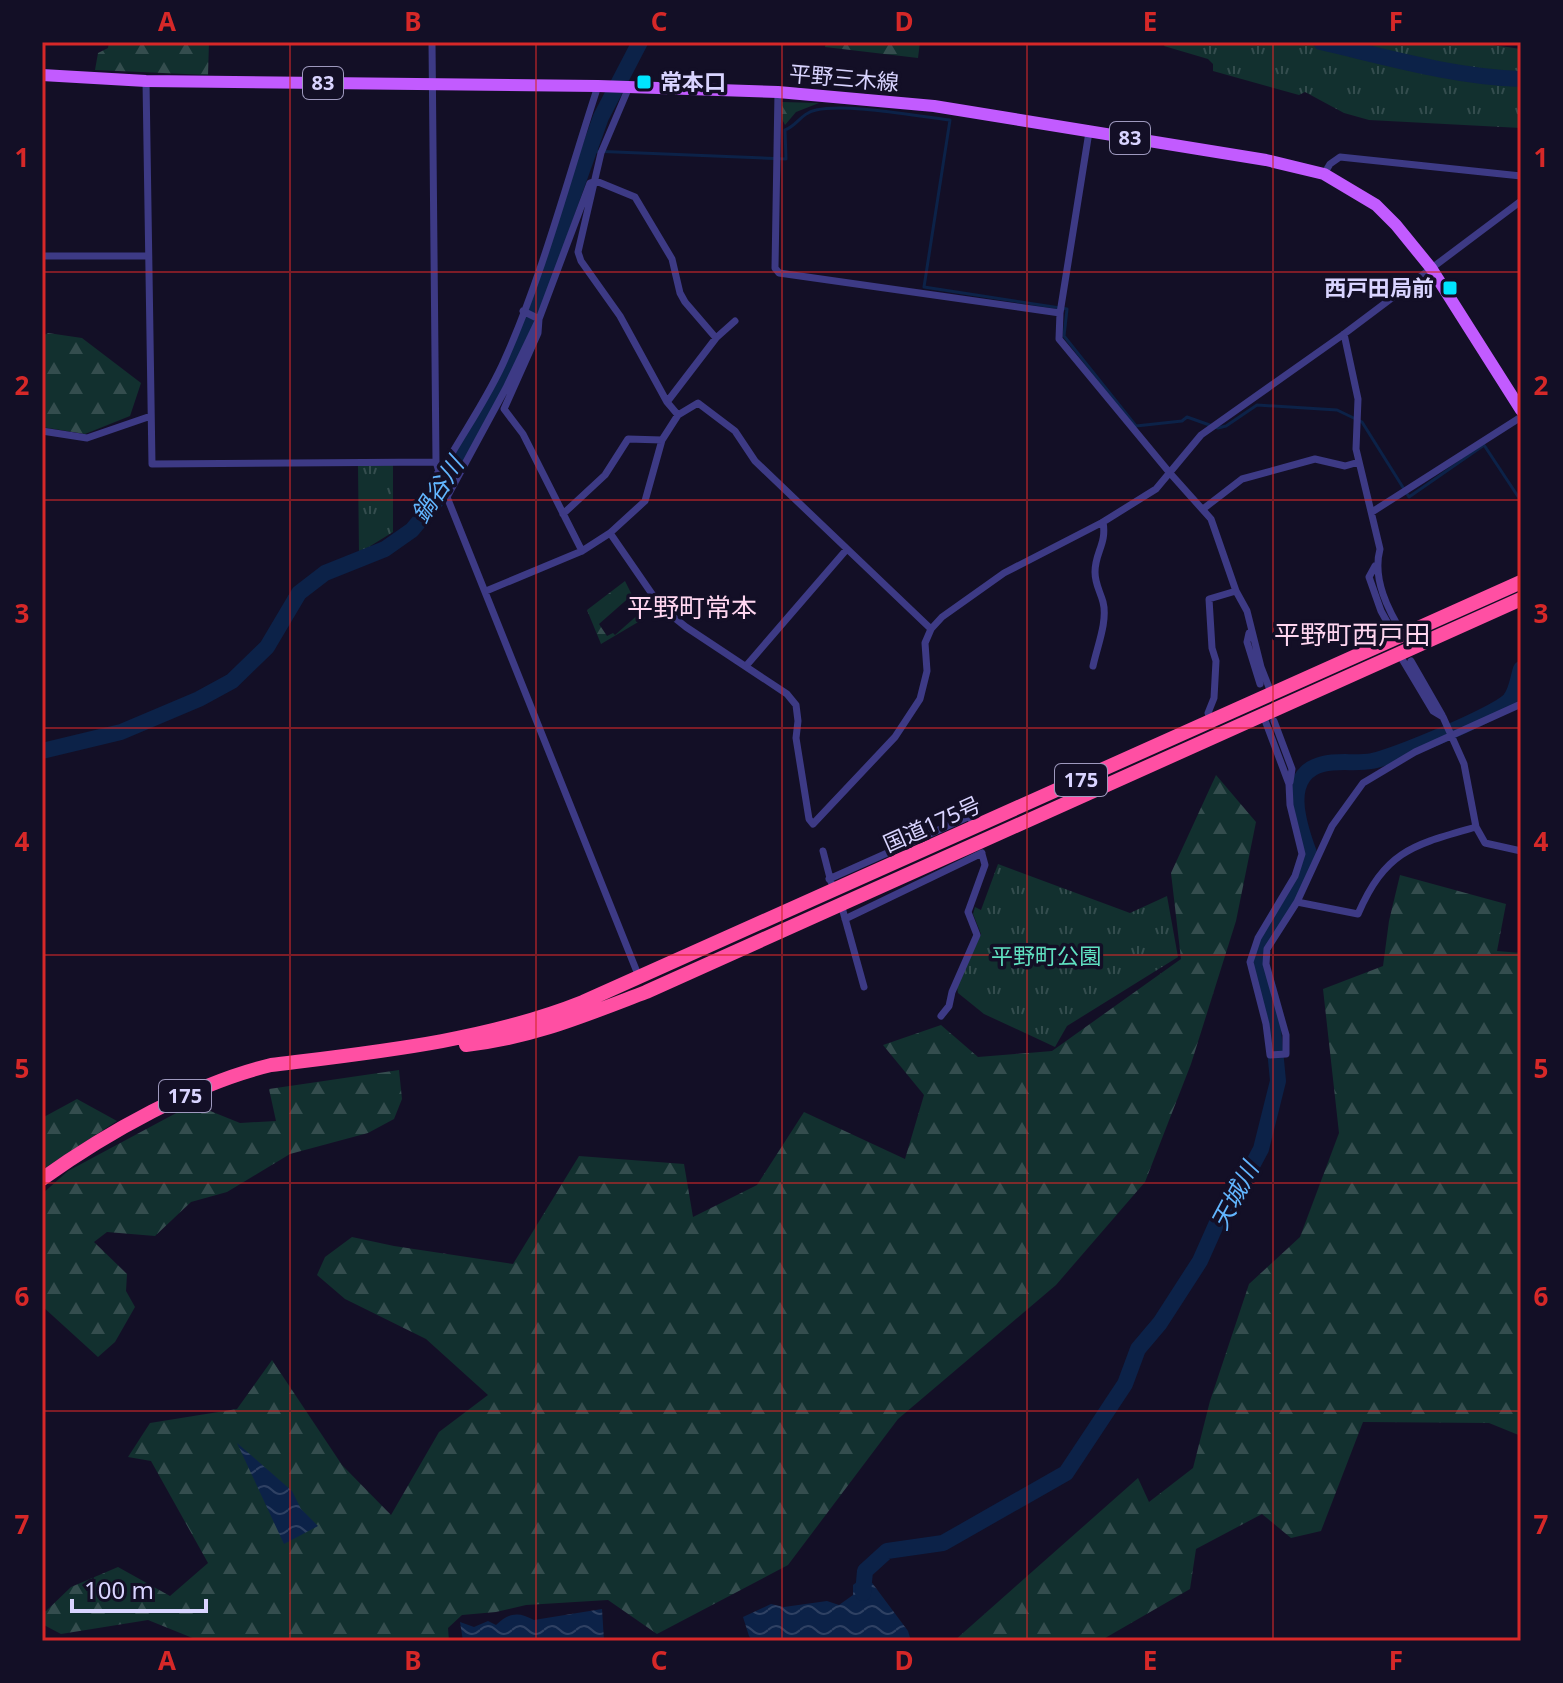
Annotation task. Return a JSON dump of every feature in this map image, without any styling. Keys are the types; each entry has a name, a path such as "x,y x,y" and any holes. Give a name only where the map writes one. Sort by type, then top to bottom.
{"highway":[{"name":"国道175号","path":"979,842 1211,722 1266,689 1521,582"},
{"name":"国道175号","path":"345,1056 472,1036 546,1017 639,976 979,842 1269,718 1405,658 1521,599"},
{"name":"国道175号","path":"42,1179 151,1114 239,1073 271,1065 519,1038 550,1029 646,992 838,898"}],"main road":[{"name":"平野三木線","path":"42,75 146,81 433,83 778,92 934,106 1266,160 1324,174 1376,205 1431,268 1521,410"}],"street":[{"path":"432,42 438,472 646,992"},
{"path":"146,81 152,464 436,462"},
{"path":"438,472 448,460 504,361 560,211 565,184 601,86"},
{"path":"626,87 601,153 578,252 581,261 620,316 667,402 678,415"},
{"path":"778,92 775,268 779,273 1060,313"},
{"path":"1089,132 1060,313 1059,339 1211,519 1236,591 1247,611 1266,689"},
{"path":"1324,174 1330,164 1340,157 1521,176"},
{"path":"447,497 539,319 590,183 596,181 635,197 672,259 685,302 716,338"},
{"path":"610,533 661,607 787,694 796,705 796,738 809,819 813,824 895,737 920,699 927,671 925,643 931,629 942,617 1004,573 1103,522 1156,489 1201,435 1344,334 1521,201"},
{"path":"42,256 148,256"},
{"path":"523,311 539,319"},
{"path":"539,319 538,333 504,409 523,434 582,551"},
{"path":"667,402 716,338 735,321"},
{"path":"1344,334 1358,399 1356,449 1380,549 1369,577 1381,611 1398,633"},
{"path":"486,591 582,551 610,533 645,501 662,440 678,415 698,403 735,431 755,461 931,629"},
{"path":"42,431 87,438 151,416"},
{"path":"1372,512 1521,417"},
{"path":"563,514 605,475 628,439 662,440"},
{"path":"1203,509 1242,479 1315,459 1345,466 1359,462"},
{"path":"1093,666 1104,604 1097,588 1095,568 1106,536 1103,522"},
{"path":"746,666 847,549"},
{"path":"1375,565 1398,633"},
{"path":"1211,722 1208,713 1214,698 1216,661 1212,648 1209,599 1236,591"},
{"path":"1251,628 1247,642 1266,689"},
{"path":"1405,658 1433,711 1443,717"},
{"path":"1405,658 1443,717 1464,764 1476,827 1485,843 1521,851"},
{"path":"1269,718 1292,769 1290,805 1302,854 1295,876 1258,938 1250,962 1266,1024 1270,1055 1286,1054 1286,1035 1266,964 1267,949 1297,902 1332,826 1363,783 1415,752 1521,704"},
{"path":"1269,718 1289,784"},
{"path":"838,898 970,816 985,865 968,912 977,935 949,1006 941,1016"},
{"path":"1297,902 1358,914 1371,886 1396,857 1417,845 1476,827"},
{"path":"823,851 864,987"},
{"path":"1295,876 1307,881"}],"green space":[{"path":"109,42 209,42 208,75 95,70 98,53 108,48"},
{"path":"826,42 920,42 918,58 825,47"},
{"path":"1166,42 1472,42 1521,49 1521,128 1369,120 1344,113 1305,92 1299,95 1213,71 1213,64 1208,59 1164,46"},
{"path":"782,102 819,103 796,112 785,125"},
{"path":"48,333 82,338 141,383 130,416 85,434 42,427 42,336"},
{"path":"393,465 393,532 359,553 358,466"},
{"path":"625,581 632,595 599,624 607,636 615,635 640,613 645,618 601,644 587,610"},
{"path":"1216,775 1256,822 1236,921 1191,1064 1145,1182 1056,1285 898,1419 788,1565 657,1634 608,1600 526,1605 462,1615 448,1628 449,1641 200,1641 148,1620 61,1634 42,1624 42,1612 71,1587 118,1567 170,1596 208,1563 151,1461 128,1457 150,1423 237,1409 272,1360 342,1465 391,1515 439,1432 488,1395 426,1339 345,1299 317,1275 325,1257 352,1237 513,1264 579,1156 684,1164 693,1217 757,1185 804,1112 905,1159 924,1095 883,1045 941,1025 978,1057 1052,1051 1181,959 1171,873"},
{"name":"平野町公園","path":"998,864 1130,913 1167,896 1178,957 1067,1026 1055,1047 984,1014 958,993 957,987 981,934 973,914 975,907 981,910"},
{"path":"1400,875 1506,904 1497,951 1521,953 1521,1436 1489,1423 1363,1422 1321,1531 1291,1538 1262,1514 1196,1549 1190,1589 1100,1641 954,1641 1138,1478 1149,1502 1193,1468 1210,1401 1249,1284 1300,1237 1339,1133 1323,989 1383,966"},
{"path":"399,1070 402,1099 394,1119 368,1133 290,1154 227,1192 191,1202 155,1236 107,1232 94,1242 127,1274 126,1291 135,1307 115,1342 98,1357 42,1306 42,1194 68,1171 193,1104 240,1123 276,1121 269,1089"},
{"path":"77,1099 117,1121 42,1170 42,1118"}],"water":[{"path":"237,1443 292,1491 301,1509 318,1526 284,1544"},
{"path":"861,1568 908,1631 911,1641 753,1641 749,1636 743,1617 771,1604 784,1607 827,1601 839,1605 853,1595 853,1585 861,1579 858,1569"},
{"path":"602,1609 604,1641 463,1641 460,1622 474,1627 488,1621 496,1625 514,1615 534,1620"}],"waterway":[{"name":"鍋谷川","path":"42,751 121,732 199,699 232,681 267,647 299,593 325,573 385,549 412,530 437,500 500,384 527,324 601,117 640,42"},
{"path":"1321,42 1445,70 1521,79"},
{"path":"591,151 786,159 785,130 816,110 863,109 950,120 924,287 1067,309 1064,336 1136,426 1182,421 1187,417 1218,428 1257,405 1337,410 1362,422 1409,497 1484,445 1521,501"},
{"name":"天城川","path":"863,1593 865,1571 887,1551 943,1543 1066,1473 1125,1384 1138,1349 1160,1323 1200,1261 1220,1216 1246,1177 1261,1149 1278,1081 1272,1018 1257,962 1289,903 1309,853 1296,802 1302,778 1323,764 1366,762 1384,757 1489,713 1511,698 1521,669"}],"place":[{"name":"常本口","path":"644,82"},
{"name":"西戸田局前","path":"1450,288"}],"district":[{"name":"平野町常本","path":"692,608"},
{"name":"平野町西戸田","path":"1352,635"}]}
